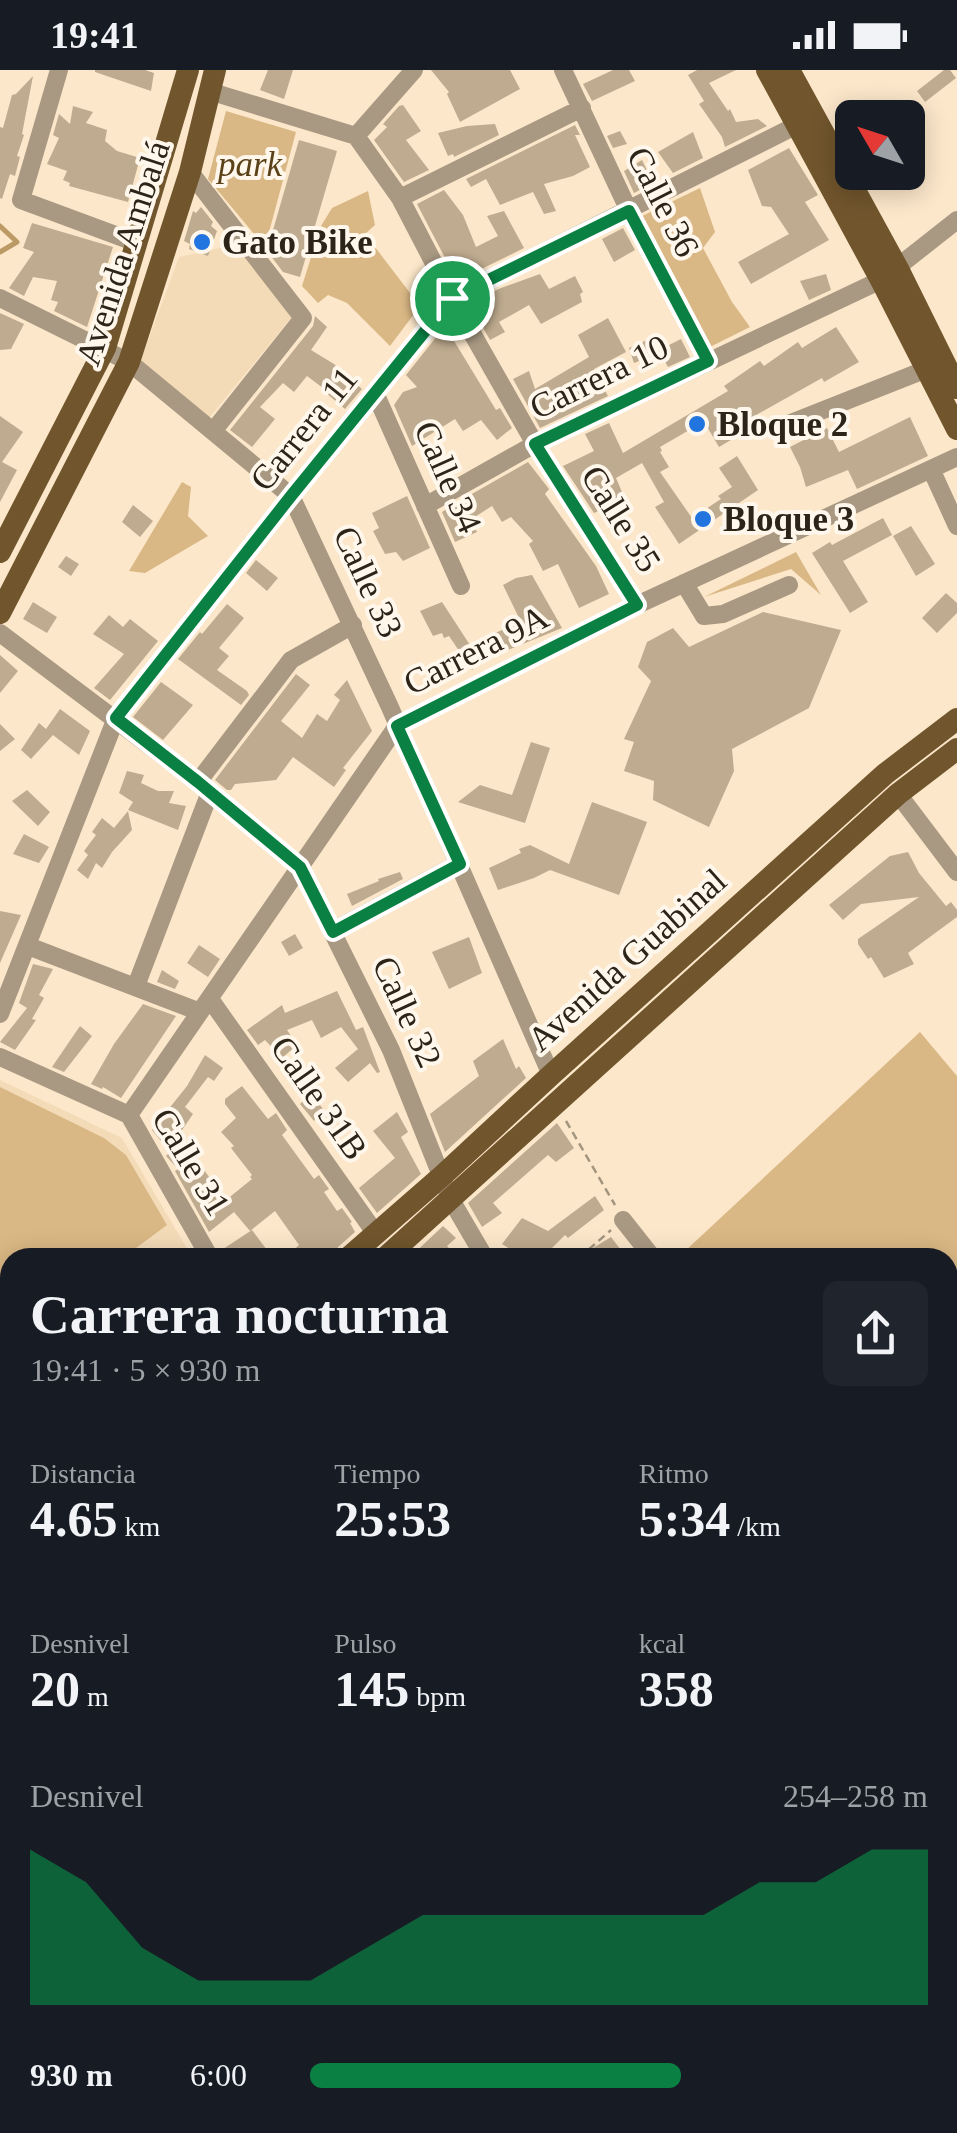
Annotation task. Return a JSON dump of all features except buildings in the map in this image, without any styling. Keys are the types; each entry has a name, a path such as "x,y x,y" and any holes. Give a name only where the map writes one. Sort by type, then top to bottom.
{"main road":[{"name":"Avenida Ambalá","path":"0,552 105,348 188,70"},
{"path":"767,70 806,120 957,388"},
{"path":"789,70 806,120"},
{"name":"Avenida Ambalá","path":"0,613 129,362 190,172 212,80"},
{"path":"890,274 927,369 957,430"},
{"name":"Avenida Guabinal","path":"394,1248 550,1075 885,774 957,720"},
{"name":"Avenida Guabinal","path":"360,1248 556,1102 898,794 957,749"}],"street":[{"path":"59,70 21,200 137,243"},
{"path":"212,80 356,136 414,70"},
{"name":"Calle 36","path":"563,70 629,211 708,361"},
{"path":"400,198 582,108"},
{"name":"Carrera 11","path":"0,1014 116,718 452,298 806,120"},
{"name":"Calle 35","path":"356,136 400,198 535,444 637,605"},
{"path":"190,172 304,318 214,430"},
{"name":"Carrera 10","path":"425,506 535,444 890,274 957,220"},
{"name":"Calle 33","path":"0,298 129,362 291,496 353,624 550,1075"},
{"path":"778,428 927,369"},
{"name":"Calle 34","path":"375,393 462,586"},
{"name":"Carrera 9A","path":"128,1115 397,726 637,605 957,457"},
{"path":"930,470 957,526"},
{"path":"684,583 704,616 723,614 789,585"},
{"path":"136,986 204,787 291,660 353,624"},
{"name":"Calle 32","path":"0,634 116,718 300,867 391,1050 446,1187 480,1248"},
{"path":"898,794 957,872"},
{"path":"333,932 460,864"},
{"path":"28,946 136,986 205,1006"},
{"name":"Calle 31B","path":"205,1006 376,1234"},
{"name":"Calle 31","path":"0,1057 128,1115 204,1248"},
{"path":"623,1220 645,1248"}],"path":[{"path":"556,1102 623,1220 591,1248"}],"shaded area":[{"path":"237,244 296,312 209,418 140,362 179,257"},
{"path":"0,1080 122,1138 187,1248 0,1248"}],"green space":[{"name":"park","path":"226,111 296,132 265,247 208,179"},
{"path":"700,188 715,232 703,248 750,327 710,347 638,218"},
{"path":"368,191 375,225 365,234 420,306 390,346 347,303 328,295 318,303 302,286 321,226 332,208"},
{"path":"182,482 191,487 188,516 208,536 145,573 129,571"},
{"path":"796,552 821,595 791,569 704,597"},
{"path":"920,1032 957,1076 957,1248 688,1248"},
{"path":"0,1087 104,1138 126,1155 167,1225 136,1248 0,1248"}],"waterway":[{"path":"0,226 17,242 0,252"}],"place":[{"name":"Gato Bike","path":"202,242"},
{"name":"Bloque 2","path":"697,424"},
{"name":"Bloque 3","path":"703,519"}],"route":[{"path":"629,211 708,361 535,444 637,605 397,726 460,864 333,932 300,867 116,718 452,298 629,211"}]}
